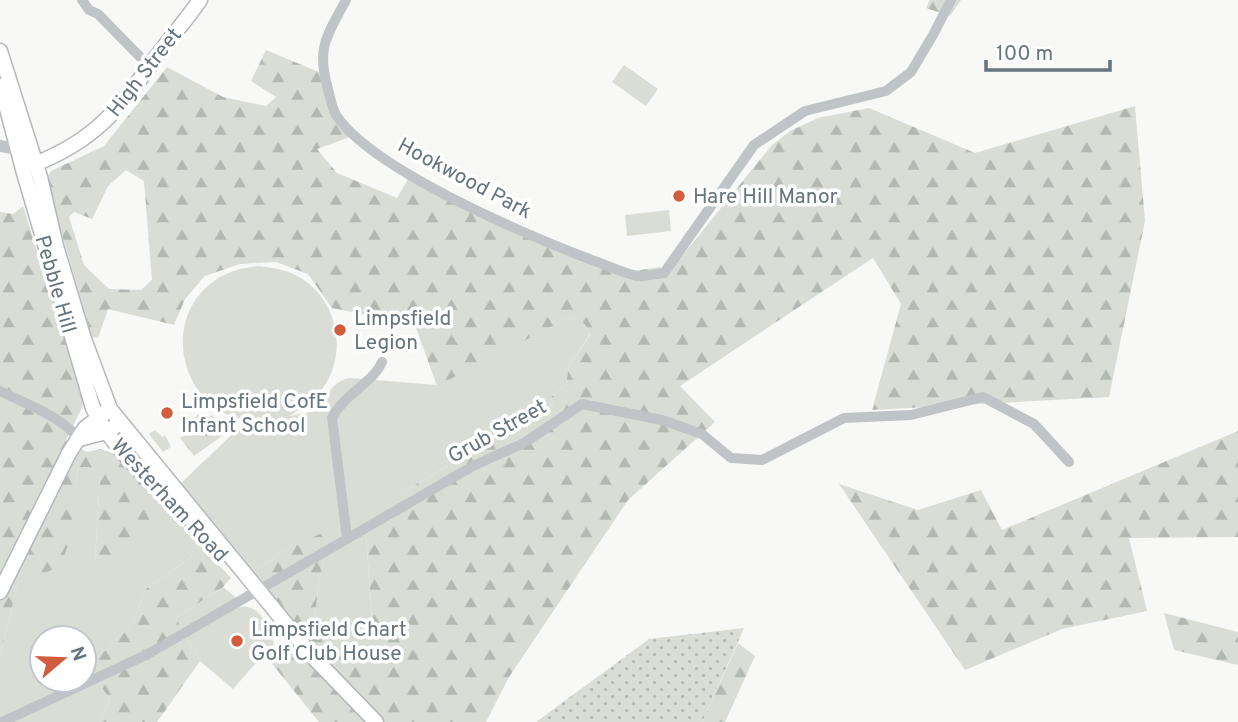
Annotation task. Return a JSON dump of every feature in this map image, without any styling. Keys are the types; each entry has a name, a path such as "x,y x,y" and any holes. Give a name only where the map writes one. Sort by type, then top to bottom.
{"main road":[{"name":"High Street","path":"26,156 83,139 112,115 198,1"},
{"path":"0,51 26,156"},
{"path":"0,81 26,156"},
{"name":"Pebble Hill","path":"26,156 84,339 114,415"},
{"name":"Pebble Hill","path":"26,156 90,399 102,425"},
{"path":"0,592 63,462 79,439 114,415"},
{"name":"Westerham Road","path":"114,415 234,558 246,578"},
{"name":"Westerham Road","path":"102,425 246,578 334,681 376,722"}],"street":[{"path":"82,0 89,10 98,14 150,67"},
{"name":"Hookwood Park","path":"345,0 324,40 322,56 324,77 335,113 351,133 394,165 459,200 565,250 635,275 664,272 754,145 805,111 886,91 911,72 951,0"},
{"path":"0,146 26,156"},
{"path":"347,538 332,418 341,402 378,372 382,362"},
{"path":"0,391 44,413 74,432 79,439"},
{"name":"Grub Street","path":"2,722 148,654 473,466 524,443 582,404 662,420 702,434 731,458 762,460 844,418 911,415 983,397 1034,424 1069,462"}],"green space":[{"path":"930,0 961,0 950,16 926,8"},
{"path":"266,50 321,73 350,137 317,149 337,173 397,198 409,177 622,273 659,267 670,271 771,146 790,131 818,118 869,108 975,153 1135,106 1145,221 1109,397 872,410 901,304 873,258 680,386 715,422 628,500 509,677 486,722 319,722 269,660 298,633 250,575 281,552 322,533 328,541 315,615 343,658 373,632 366,534 409,509 404,491 554,404 551,397 566,384 569,366 590,335 582,322 568,318 437,386 415,325 332,308 308,274 276,262 240,264 205,276 185,299 174,325 108,309 98,338 92,337 46,180 51,171 104,146 167,67 223,97 266,106 276,97 251,81","holes":["126,170 144,181 152,280 141,290 109,289 84,265 69,217 74,212 92,219 108,186"]},
{"path":"624,65 658,89 646,106 612,82"},
{"path":"23,206 84,401 66,441 87,452 100,449 113,453 231,578 223,587 176,618 200,661 157,722 100,722 110,699 98,681 98,657 131,626 146,589 190,558 194,552 168,523 109,557 95,561 100,474 87,467 78,469 68,544 61,562 42,574 22,566 0,657 0,212 13,214"},
{"path":"669,210 671,231 627,236 625,215"},
{"path":"259,266 291,273 314,288 324,300 335,328 337,344 331,374 316,397 290,416 321,410 334,386 350,378 437,385 568,318 582,322 590,334 569,366 566,384 551,397 554,404 404,491 410,509 366,534 373,633 342,659 315,615 328,541 322,534 281,552 250,575 189,499 181,483 242,425 261,421 229,415 208,402 196,387 188,370 183,334 187,316 196,299 209,285 239,269"},
{"path":"199,414 204,421 212,415 226,433 194,456 180,438 190,432 190,421"},
{"path":"155,430 162,437 165,435 171,447 163,452 149,434"},
{"path":"1238,431 1238,537 1129,538 1147,611 1062,629 965,670 839,484 918,510 981,490 1002,530"},
{"path":"87,467 100,474 95,561 168,522 194,552 190,558 146,589 131,626 98,657 98,624 28,624 28,694 98,694 98,681 110,699 100,722 0,722 0,657 22,566 67,547 78,469"},
{"path":"223,587 234,596 240,607 253,609 263,618 274,643 271,651 263,655 233,689 200,661 176,618"},
{"path":"1164,613 1238,632 1238,665 1174,650"},
{"path":"744,628 702,722 536,722 649,639"},
{"path":"738,643 755,656 725,722 702,722"}],"place":[{"name":"Hare Hill Manor","path":"679,196"},
{"name":"Limpsfield Legion","path":"340,330"},
{"name":"Limpsfield CofE Infant School","path":"167,413"},
{"name":"Limpsfield Chart Golf Club House","path":"237,641"}]}
